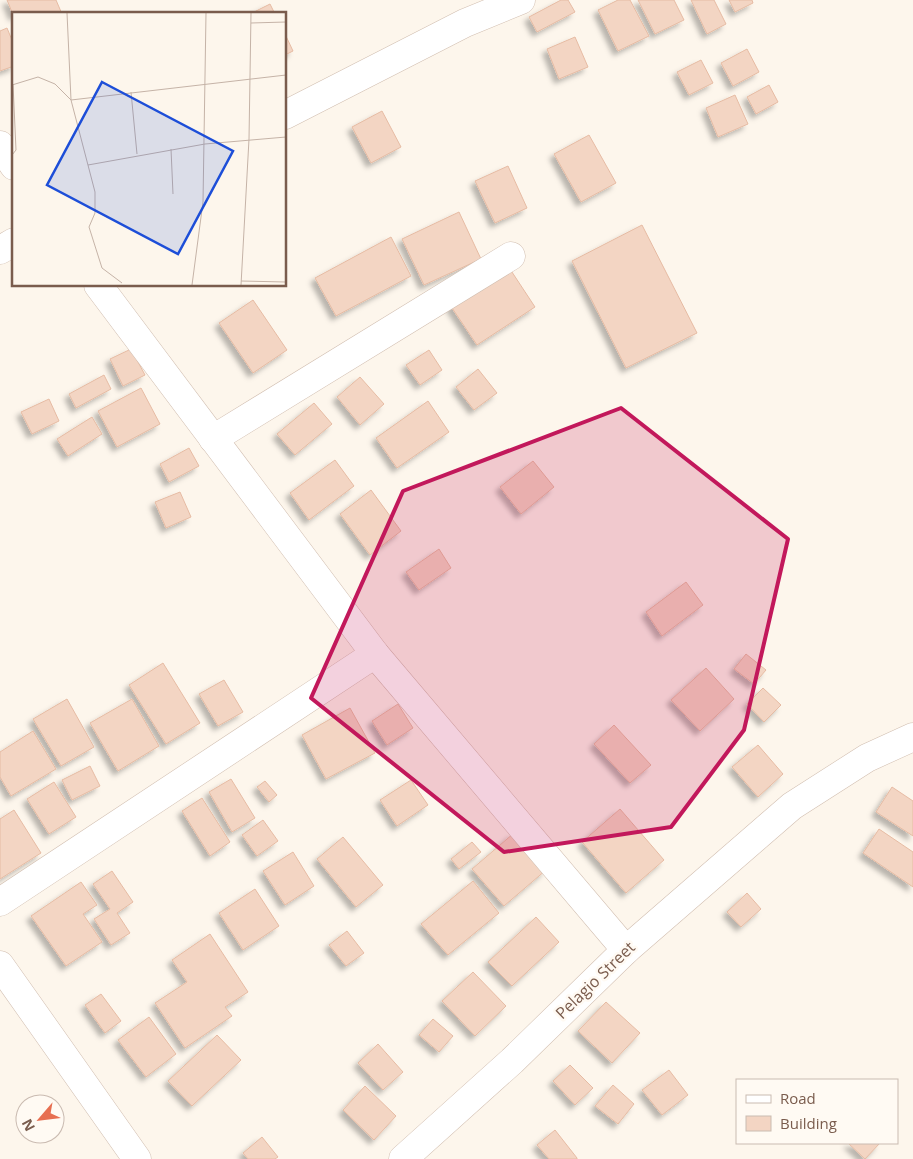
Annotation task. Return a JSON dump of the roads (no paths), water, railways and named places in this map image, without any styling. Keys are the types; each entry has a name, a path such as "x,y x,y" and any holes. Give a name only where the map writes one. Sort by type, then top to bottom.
{"street":[{"path":"286,114 465,23 521,0"},
{"path":"0,145 12,163"},
{"path":"0,250 12,243"},
{"path":"213,439 511,256"},
{"path":"99,286 375,654 626,950"},
{"path":"0,902 375,654"},
{"name":"Pelagio Street","path":"403,1159 512,1060 626,950 792,806 867,758 913,737"},
{"path":"0,965 138,1159"}]}
